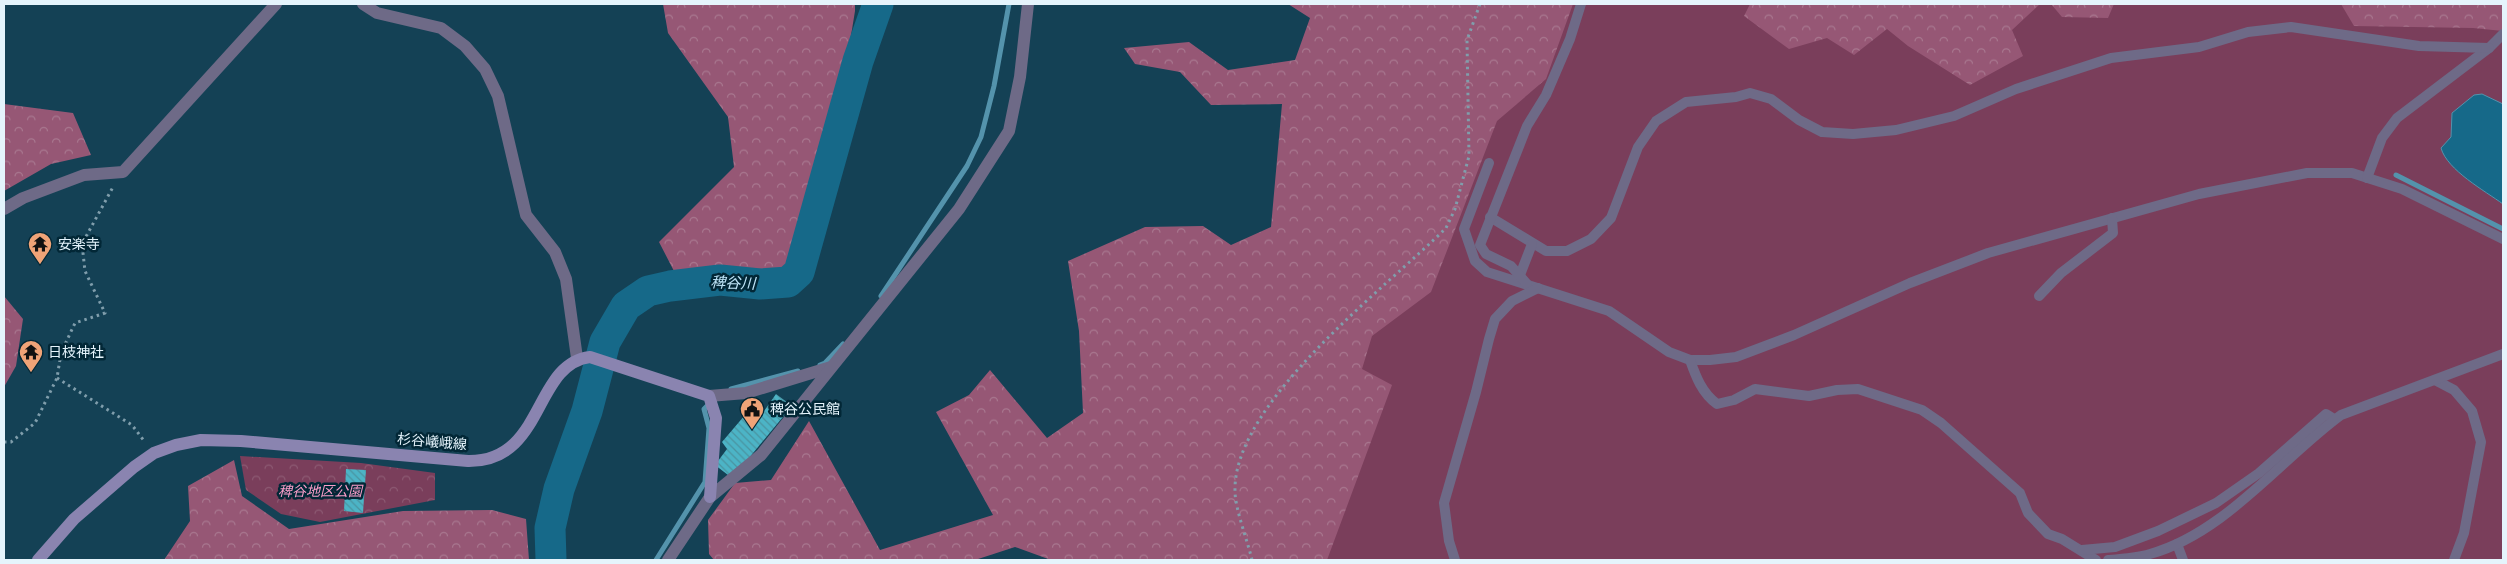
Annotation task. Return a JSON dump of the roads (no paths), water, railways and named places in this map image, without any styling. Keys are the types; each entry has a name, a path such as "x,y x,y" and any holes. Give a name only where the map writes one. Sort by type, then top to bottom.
{"main road":[{"path":"584,358 619,365 709,396 716,418 710,498"},
{"name":"杉谷嶬峨線","path":"38,560 74,519 134,467 154,453 176,445 201,440 482,461 507,450 520,438 561,371 584,358"}],"street":[{"path":"4,209 23,198 84,175 123,172 276,4"},
{"path":"363,4 377,13 441,28 465,46 485,69 498,96 526,215 556,252 566,280 584,358"},
{"path":"668,560 710,498 761,455 959,209 1009,132 1020,77 1028,4"},
{"path":"709,396 746,393 831,367"}],"lane":[{"path":"1532,286 1511,266 1486,254 1480,245 1527,126 1546,95 1570,38 1581,4"},
{"path":"1490,217 1546,251 1567,251 1591,239 1612,218 1638,147 1656,121 1686,102 1729,98 1750,93 1771,99 1799,120 1822,132 1853,134 1896,130 1954,116 2016,89 2111,58 2199,47 2248,32 2291,27 2419,46 2489,48"},
{"path":"2367,178 2382,138 2397,118 2489,48 2503,34"},
{"path":"1489,164 1464,229 1475,261 1487,272 1609,311 1669,352 1690,360 1736,357 1794,336 1910,283 1988,253 2200,194 2307,173 2352,174 2402,189 2503,239"},
{"path":"2039,296 2062,274 2113,233 2112,218"},
{"path":"1520,275 1532,244"},
{"path":"1456,560 1449,541 1444,502 1476,392 1488,339 1495,319 1512,301 1532,286"},
{"path":"2108,560 2149,554 2177,544 2260,488 2340,415 2503,354"},
{"path":"1690,360 1697,379 1708,398 1717,404 1734,400 1754,389 1809,396 1837,390 1858,389 1922,410 1941,423 2020,493 2028,513 2043,530 2082,550 2096,560"},
{"path":"2435,380 2454,390 2472,411 2481,442 2464,533 2454,560"},
{"path":"2082,550 2115,546 2150,534 2216,503 2259,473 2326,414 2334,420"},
{"path":"2177,544 2183,560"}],"water":[{"path":"2482,94 2503,104 2503,204 2459,172 2445,156 2441,148 2451,137 2452,113 2474,95"}],"waterway":[{"name":"稗谷川","path":"551,560 550,528 559,489 587,411 605,342 626,306 648,291 670,286 720,280 760,284 788,282 799,272 858,61 878,4"},
{"path":"881,296 967,166 981,137 994,86 1009,4"},
{"path":"2396,175 2503,229"},
{"path":"820,365 825,363 843,344"},
{"path":"731,389 798,371"},
{"path":"656,560 705,482 709,428 704,409 710,403"}],"place":[{"name":"安楽寺","path":"40,265"},
{"name":"日枝神社","path":"31,373"},
{"name":"稗谷公民館","path":"752,430"}],"park label":[{"name":"稗谷地区公園","path":"320,491"}]}
